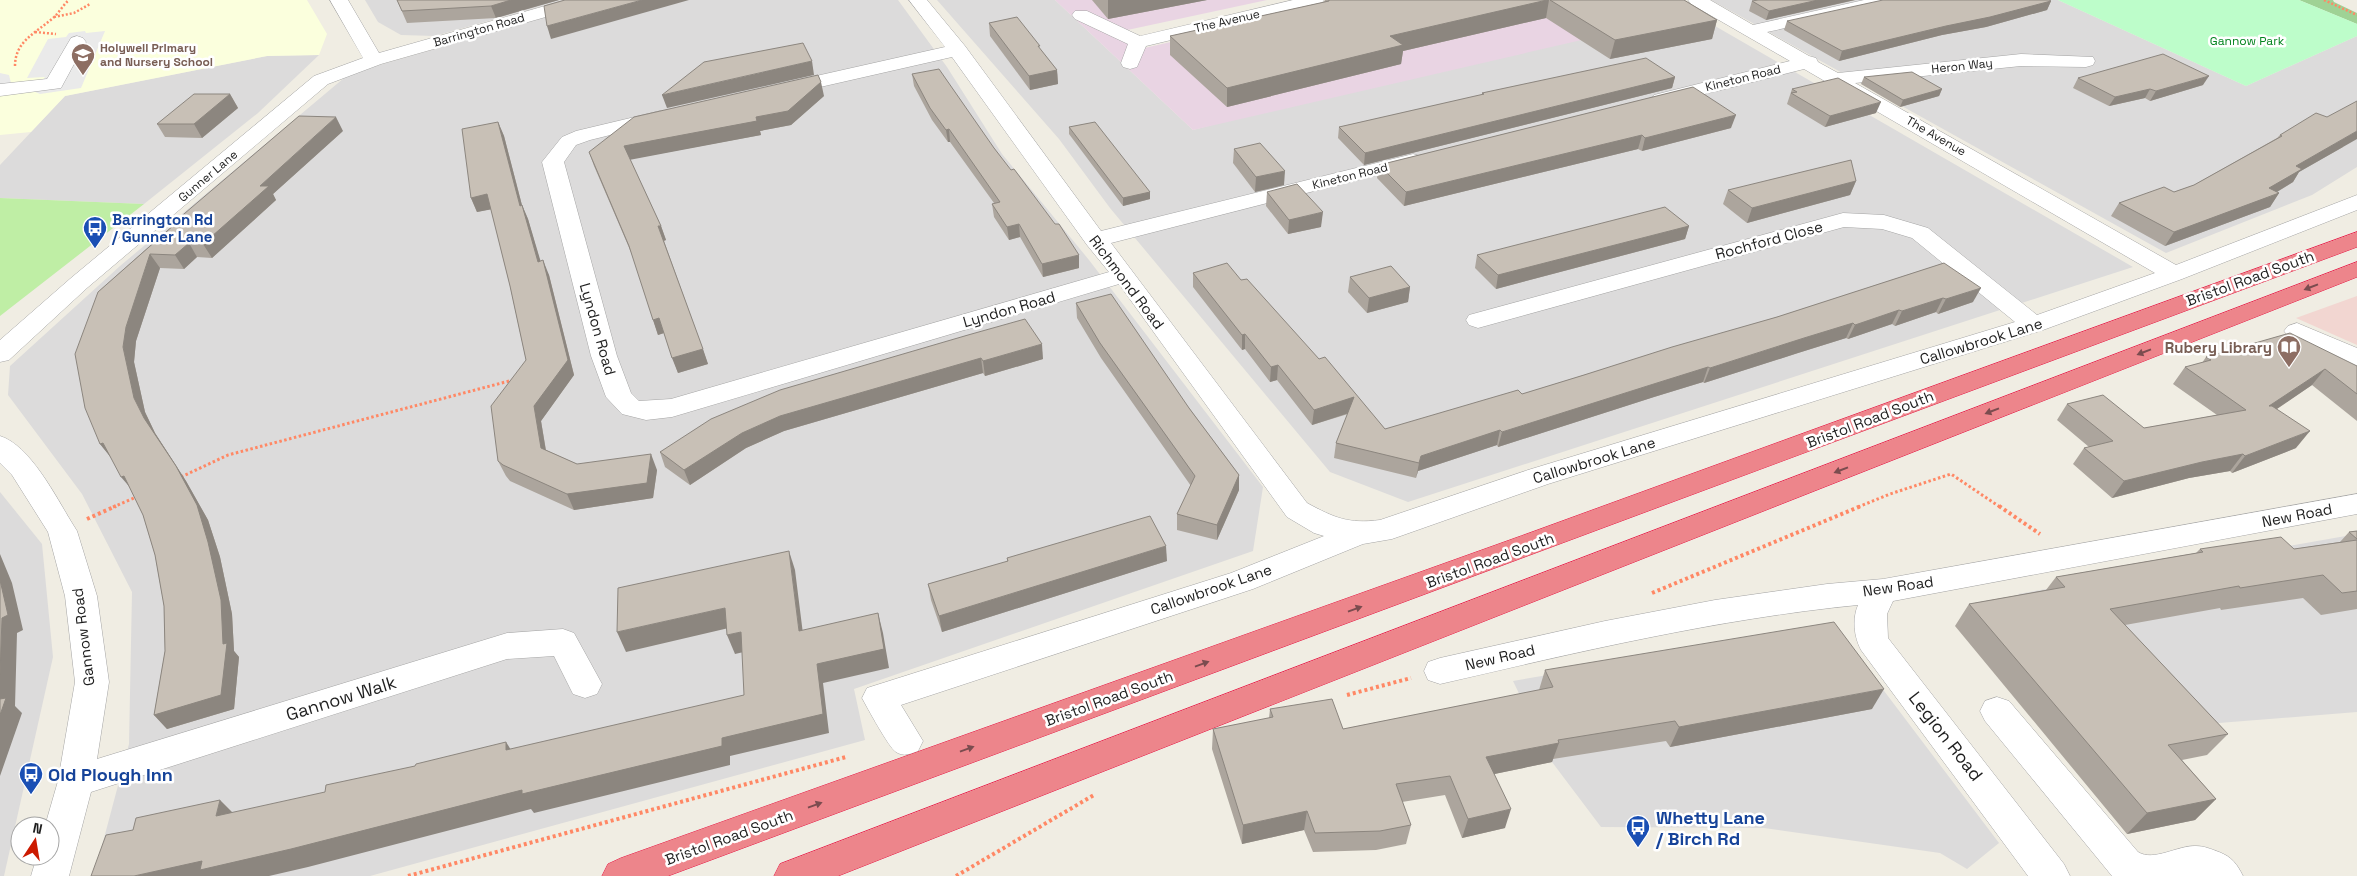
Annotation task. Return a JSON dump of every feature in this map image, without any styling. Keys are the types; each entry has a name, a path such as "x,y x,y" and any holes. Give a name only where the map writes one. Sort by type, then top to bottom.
{"highway":[{"name":"Bristol Road South","path":"621,876 1532,544 2357,239"},
{"name":"Bristol Road South","path":"794,876 2357,269"}],"street":[{"path":"339,0 374,60"},
{"name":"Barrington Road","path":"374,60 585,0"},
{"name":"Richmond Road","path":"918,0 958,50 1095,240 1124,275 1297,510 1324,525 1359,534"},
{"path":"1237,0 1252,15"},
{"name":"The Avenue","path":"1138,42 1315,0"},
{"name":"The Avenue","path":"1697,0 1753,30 2174,274"},
{"path":"1753,30 1888,0"},
{"path":"1081,15 1138,42 1130,63"},
{"path":"5,90 54,84 77,42"},
{"path":"766,94 958,50"},
{"name":"Gunner Lane","path":"0,354 79,283 321,80 374,60"},
{"name":"Heron Way","path":"1838,79 2021,60 2086,61"},
{"name":"Kineton Road","path":"1644,103 1808,62"},
{"name":"Lyndon Road","path":"679,113 583,135 569,141 553,162 604,356 619,397 631,408 646,411 672,408 1124,275"},
{"name":"Kineton Road","path":"1095,240 1432,156"},
{"name":"Callowbrook Lane","path":"906,741 879,698 1242,581 1359,534 1382,531 1538,477 2034,325 2174,274 2357,202"},
{"name":"Rochford Close","path":"1478,320 1843,220 1884,222 1920,234 2034,325"},
{"path":"2296,331 2357,358"},
{"name":"Gannow Road","path":"0,446 22,468 62,531 81,596 92,682 76,781 50,876"},
{"name":"New Road","path":"1440,670 1623,629 1817,596 1883,591 2357,504"},
{"name":"Legion Road","path":"1883,591 1872,605 1870,618 1872,641 2051,876"},
{"name":"Gannow Walk","path":"76,781 507,646 563,642 585,684"},
{"path":"1997,711 2125,864 2143,872 2199,862 2212,866 2224,876"}],"path":[{"path":"5,90 20,78 15,65 14,54 21,44 54,17 68,0"},
{"path":"2324,0 2357,15"},
{"path":"54,17 74,13 90,4"},
{"path":"176,479 228,455 517,379"},
{"path":"1623,629 1635,601 1890,494 1951,474 2074,556"},
{"path":"62,531 140,495"},
{"path":"1346,696 1440,670"},
{"path":"408,876 848,757"},
{"path":"956,876 1100,792"}],"shaded area":[{"name":"Holywell Primary and Nursery School","path":"0,0 307,0 327,34 319,55 267,56 65,96 31,132 0,135"},
{"path":"365,0 564,0 435,36 401,35 378,22"},
{"path":"604,0 898,0 947,67 1002,154 1089,260 1263,487 1253,551 854,689 865,740 370,876 94,876 129,744 132,592 82,494 8,395 10,366 120,266 344,78 376,66"},
{"path":"937,0 1055,0 1193,130 1670,0 2133,267 1408,502 1330,472 1110,208 1059,139"},
{"path":"1055,0 1267,0 1118,32 1140,49 1355,0 1656,0 1599,36 1193,130"},
{"path":"1711,0 2058,0 2246,86 2357,36 2357,167 2312,195 2166,253"},
{"path":"85,31 86,33 105,31 81,88 40,94 33,91 0,96 0,73 9,75 11,83 42,81 45,77 27,78 48,39 66,37 69,33"},
{"path":"319,55 258,113 144,204 0,198 0,165 65,96 267,56"},
{"path":"2357,296 2357,345 2296,318"},
{"path":"0,492 42,544 53,657 17,816 10,816 10,849 4,876 0,876"},
{"path":"2357,534 2357,712 2181,726 2018,594"},
{"path":"1835,626 1999,843 1967,869 1940,853 1764,828 1601,827 1552,762 1513,681"}],"green space":[{"name":"Gannow Park","path":"2058,0 2299,0 2357,24 2357,36 2246,86"},
{"path":"2299,0 2333,0 2357,13 2357,24"},
{"path":"0,198 144,204 0,316"}],"building":[{"path":"397,0 511,0 491,6 402,11"},
{"path":"565,0 642,0 547,26 544,6"},
{"path":"1329,0 1547,0 1390,36 1403,45 1227,88 1170,36"},
{"path":"1550,0 1684,0 1717,20 1615,40"},
{"path":"1818,0 1769,11 1752,1"},
{"path":"1883,0 2051,1 1842,51 1787,21"},
{"path":"1017,17 1057,70 1029,76 989,23"},
{"path":"803,43 812,61 662,95 704,62"},
{"path":"2163,54 2209,76 2156,91 2150,89 2115,97 2078,78"},
{"path":"1646,58 1675,77 1365,153 1339,127 1484,94 1482,93"},
{"path":"939,69 994,148 1011,170 1014,169 1055,224 1059,224 1079,255 1042,264 1019,224 1007,227 992,204 1000,202 949,129 946,130 930,108 912,74"},
{"path":"1912,72 1942,89 1903,100 1864,77"},
{"path":"818,75 821,82 788,111 756,117 757,121 624,146 661,226 658,226 703,349 672,358 659,318 653,320 629,246 589,152 634,117"},
{"path":"1838,78 1881,102 1830,116 1791,93 1797,92 1792,89"},
{"path":"1693,87 1736,115 1645,138 1642,135 1406,192 1379,165"},
{"path":"194,94 230,94 194,124 157,124"},
{"path":"2357,101 2357,131 2296,166 2302,169 2269,188 2279,193 2174,232 2119,203 2164,187 2174,192 2194,185 2282,136 2280,135 2316,113 2327,117"},
{"path":"299,116 336,117 260,186 269,186 203,244 189,243 175,255 150,254 126,327 123,347 134,398 144,418 176,466 197,505 208,542 221,600 223,644 227,643 221,695 154,715 165,651 164,606 155,555 143,515 124,476 121,477 103,443 100,444 85,408 75,354 98,292 174,225 171,225"},
{"path":"498,122 520,206 522,205 538,262 543,260 568,360 534,406 541,448 577,464 651,454 647,483 567,494 498,461 491,406 526,360 487,194 471,198 462,129"},
{"path":"1095,122 1150,192 1123,198 1069,127"},
{"path":"1260,143 1285,171 1256,177 1234,149"},
{"path":"1851,160 1856,181 1752,208 1728,190"},
{"path":"1297,184 1323,212 1289,220 1267,192"},
{"path":"1665,207 1689,226 1498,275 1477,255"},
{"path":"1227,263 1241,280 1247,279 1319,359 1325,357 1385,429 1518,390 1522,394 1672,347 1777,317 1944,263 1981,288 1902,311 1899,310 1855,325 1853,323 1502,432 1500,430 1421,456 1419,463 1336,443 1354,397 1314,410 1278,365 1271,367 1245,334 1242,335 1193,273"},
{"path":"1391,266 1410,287 1369,298 1350,277"},
{"path":"1111,294 1189,408 1239,475 1217,525 1177,514 1195,476 1100,343 1076,303"},
{"path":"1025,319 1042,344 983,361 981,358 780,416 742,433 684,470 660,452 711,419 780,390"},
{"path":"2290,333 2357,366 2357,394 2325,369 2269,406 2272,406 2310,431 2245,456 2243,454 2202,462 2124,481 2084,448 2113,441 2067,404 2103,395 2144,428 2246,410 2185,367 2211,360 2206,357"},
{"path":"1150,516 1166,546 939,616 928,584 1008,561 1007,558"},
{"path":"2357,531 2357,539 2349,532"},
{"path":"2281,537 2294,549 2357,540 2357,591 2342,593 2323,575 2240,588 2239,586 2110,609 2228,734 2168,745 2216,799 2147,813 1969,604 2065,587 2056,577 2203,552 2200,549"},
{"path":"789,551 799,631 878,613 884,649 817,664 823,714 722,738 722,746 522,794 522,790 291,849 200,870 202,861 134,876 91,876 106,835 133,830 136,818 220,800 216,816 325,792 326,785 415,766 416,764 506,742 506,750 744,695 741,632 727,635 725,608 617,632 618,588"},
{"path":"0,580 8,615 2,618 0,675"},
{"path":"1834,622 1884,689 1679,727 1675,721 1558,740 1559,743 1486,757 1511,809 1468,819 1450,776 1396,784 1411,825 1380,831 1315,833 1307,811 1243,825 1213,729 1273,717 1270,709 1332,699 1343,729 1553,687 1545,670"},
{"path":"6,698 0,715 0,699"}],"place":[{"name":"Holywell Primary and Nursery School","path":"83,76"},
{"name":"Barrington Rd / Gunner Lane","path":"95,249"},
{"name":"Rubery Library","path":"2289,368"},
{"name":"Old Plough Inn","path":"31,795"},
{"name":"Whetty Lane / Birch Rd","path":"1638,848"}]}
